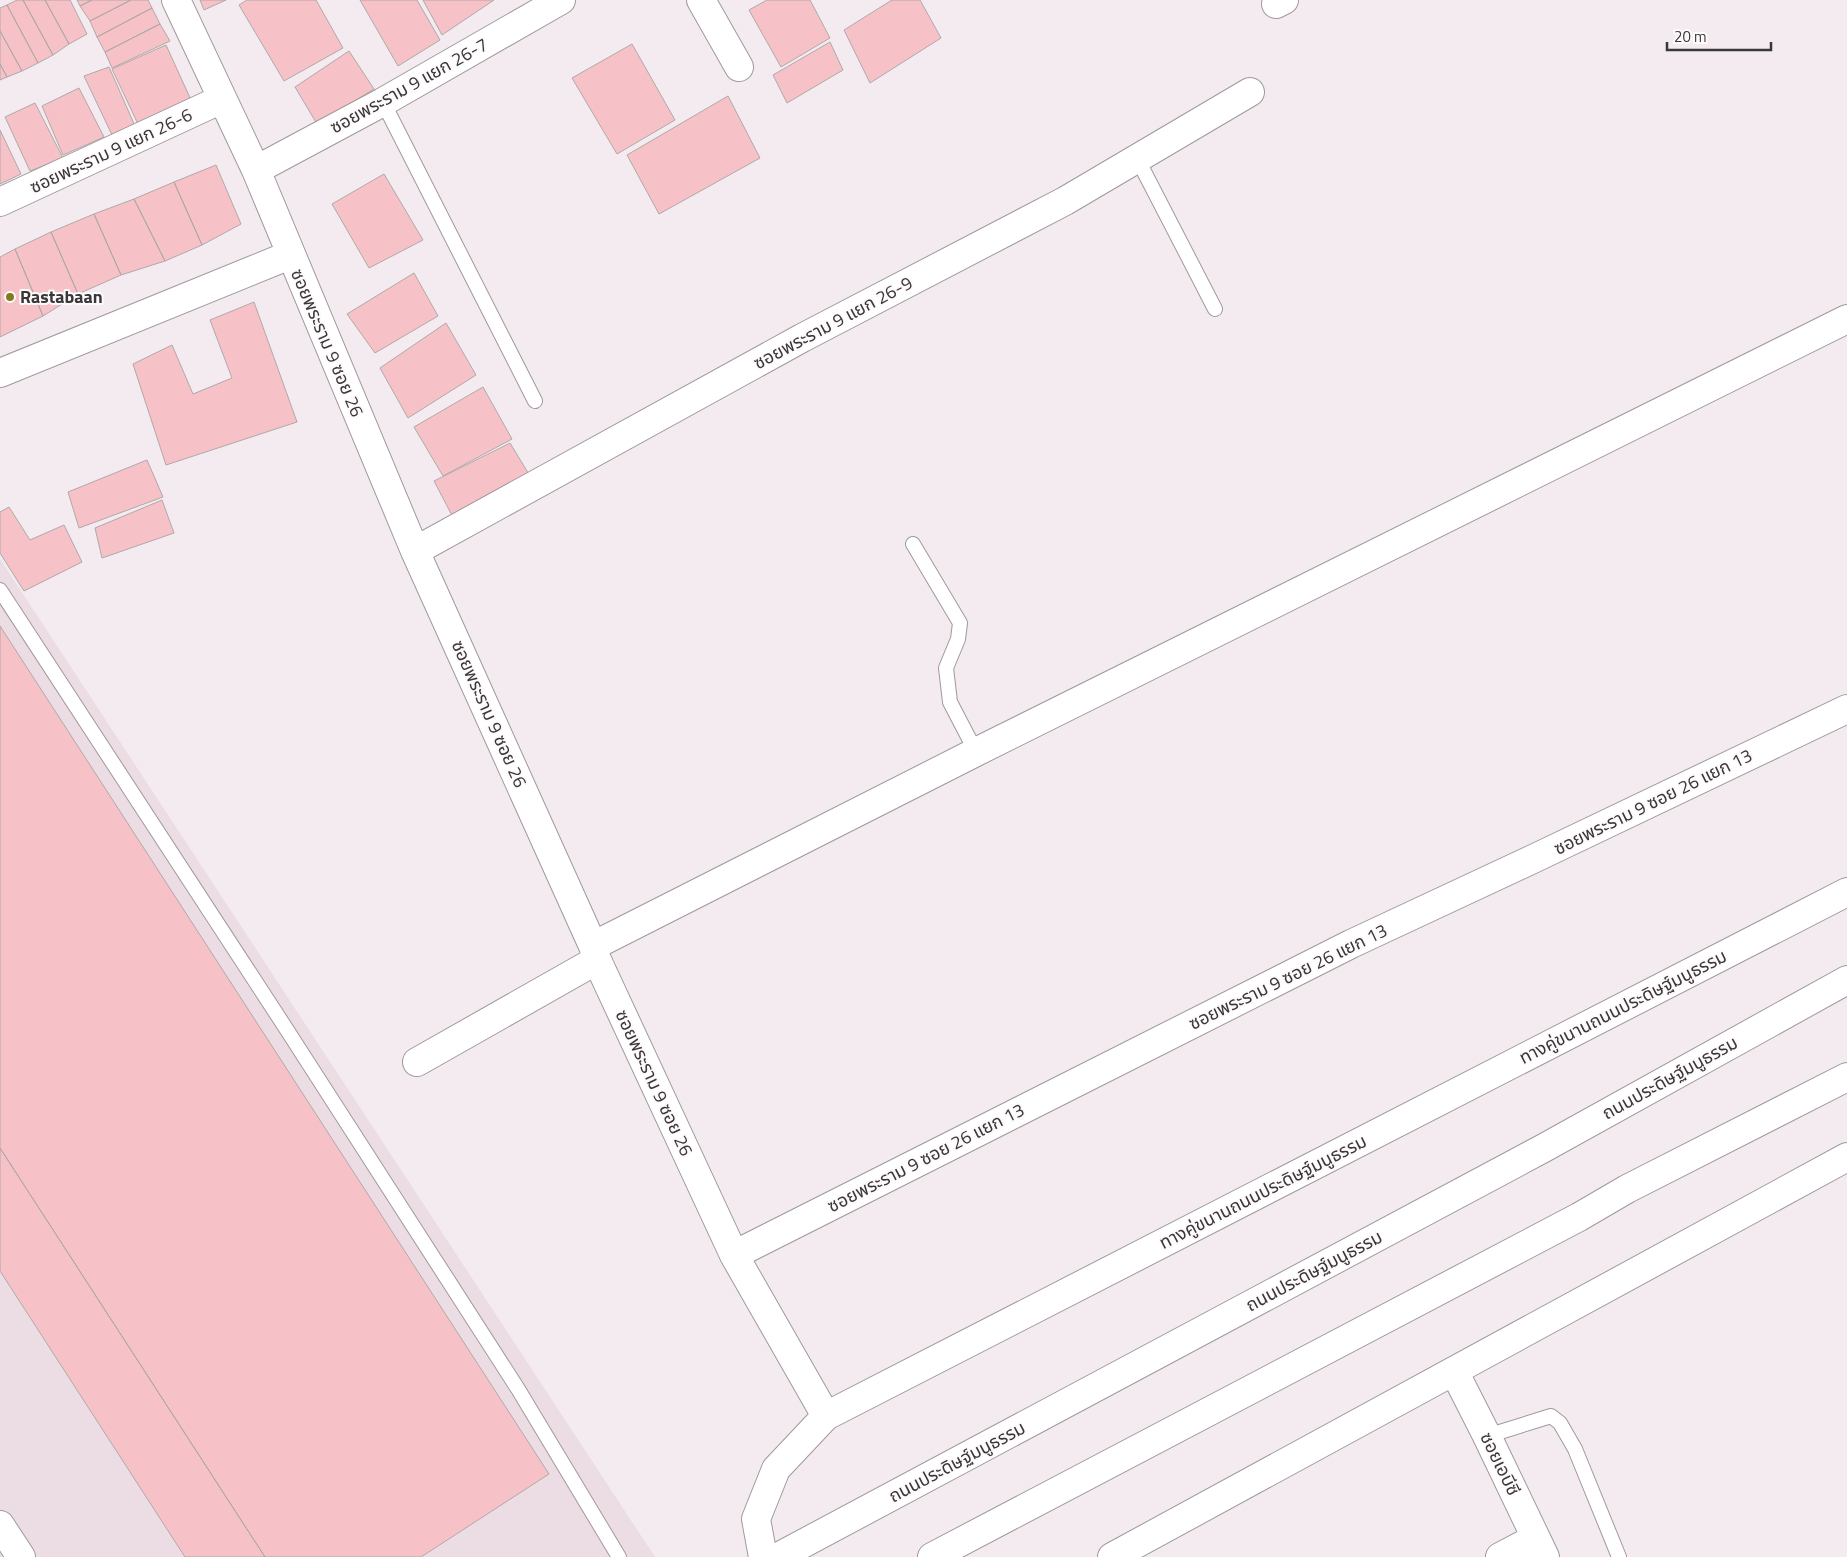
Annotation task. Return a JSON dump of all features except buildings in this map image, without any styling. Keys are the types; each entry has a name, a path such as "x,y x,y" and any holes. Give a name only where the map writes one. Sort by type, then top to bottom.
{"street":[{"name":"ซอยพระราม 9 ซอย 26","path":"176,0 256,170 415,551 595,953 734,1255 826,1416"},
{"name":"ซอยพระราม 9 แยก 26-7","path":"256,170 383,102 561,0"},
{"path":"701,0 739,67"},
{"name":"ซอยพระราม 9 แยก 26-9","path":"415,551 802,338 1065,201 1250,92"},
{"name":"ซอยพระราม 9 แยก 26-6","path":"0,202 222,99"},
{"path":"0,373 290,255"},
{"path":"417,1062 595,953 976,752 1847,319"},
{"name":"ซอยพระราม 9 ซอย 26 แยก 13","path":"734,1255 1351,944 1533,860 1847,709"},
{"name":"ทางคู่ขนานถนนประดิษฐ์มนูธรรม","path":"763,1557 756,1518 776,1469 826,1416 1847,892"},
{"name":"ถนนประดิษฐ์มนูธรรม","path":"778,1557 1542,1149 1847,980"},
{"path":"932,1557 1579,1217 1627,1189 1847,1077"},
{"path":"1112,1557 1847,1157"},
{"name":"ซอยเอบีซี","path":"1454,1371 1540,1548"},
{"path":"0,1525 21,1557"},
{"path":"1500,1557 1540,1548"}],"lane":[{"path":"383,102 535,401"},
{"path":"1137,158 1215,309"},
{"path":"913,544 960,623 958,639 946,668 950,702 976,752"},
{"path":"0,590 518,1389 619,1557"},
{"path":"1487,1436 1551,1416 1555,1417 1575,1449 1619,1557"}],"shaded area":[{"path":"0,559 655,1557 0,1557"}],"place":[{"name":"Rastabaan","path":"10,297"}]}
